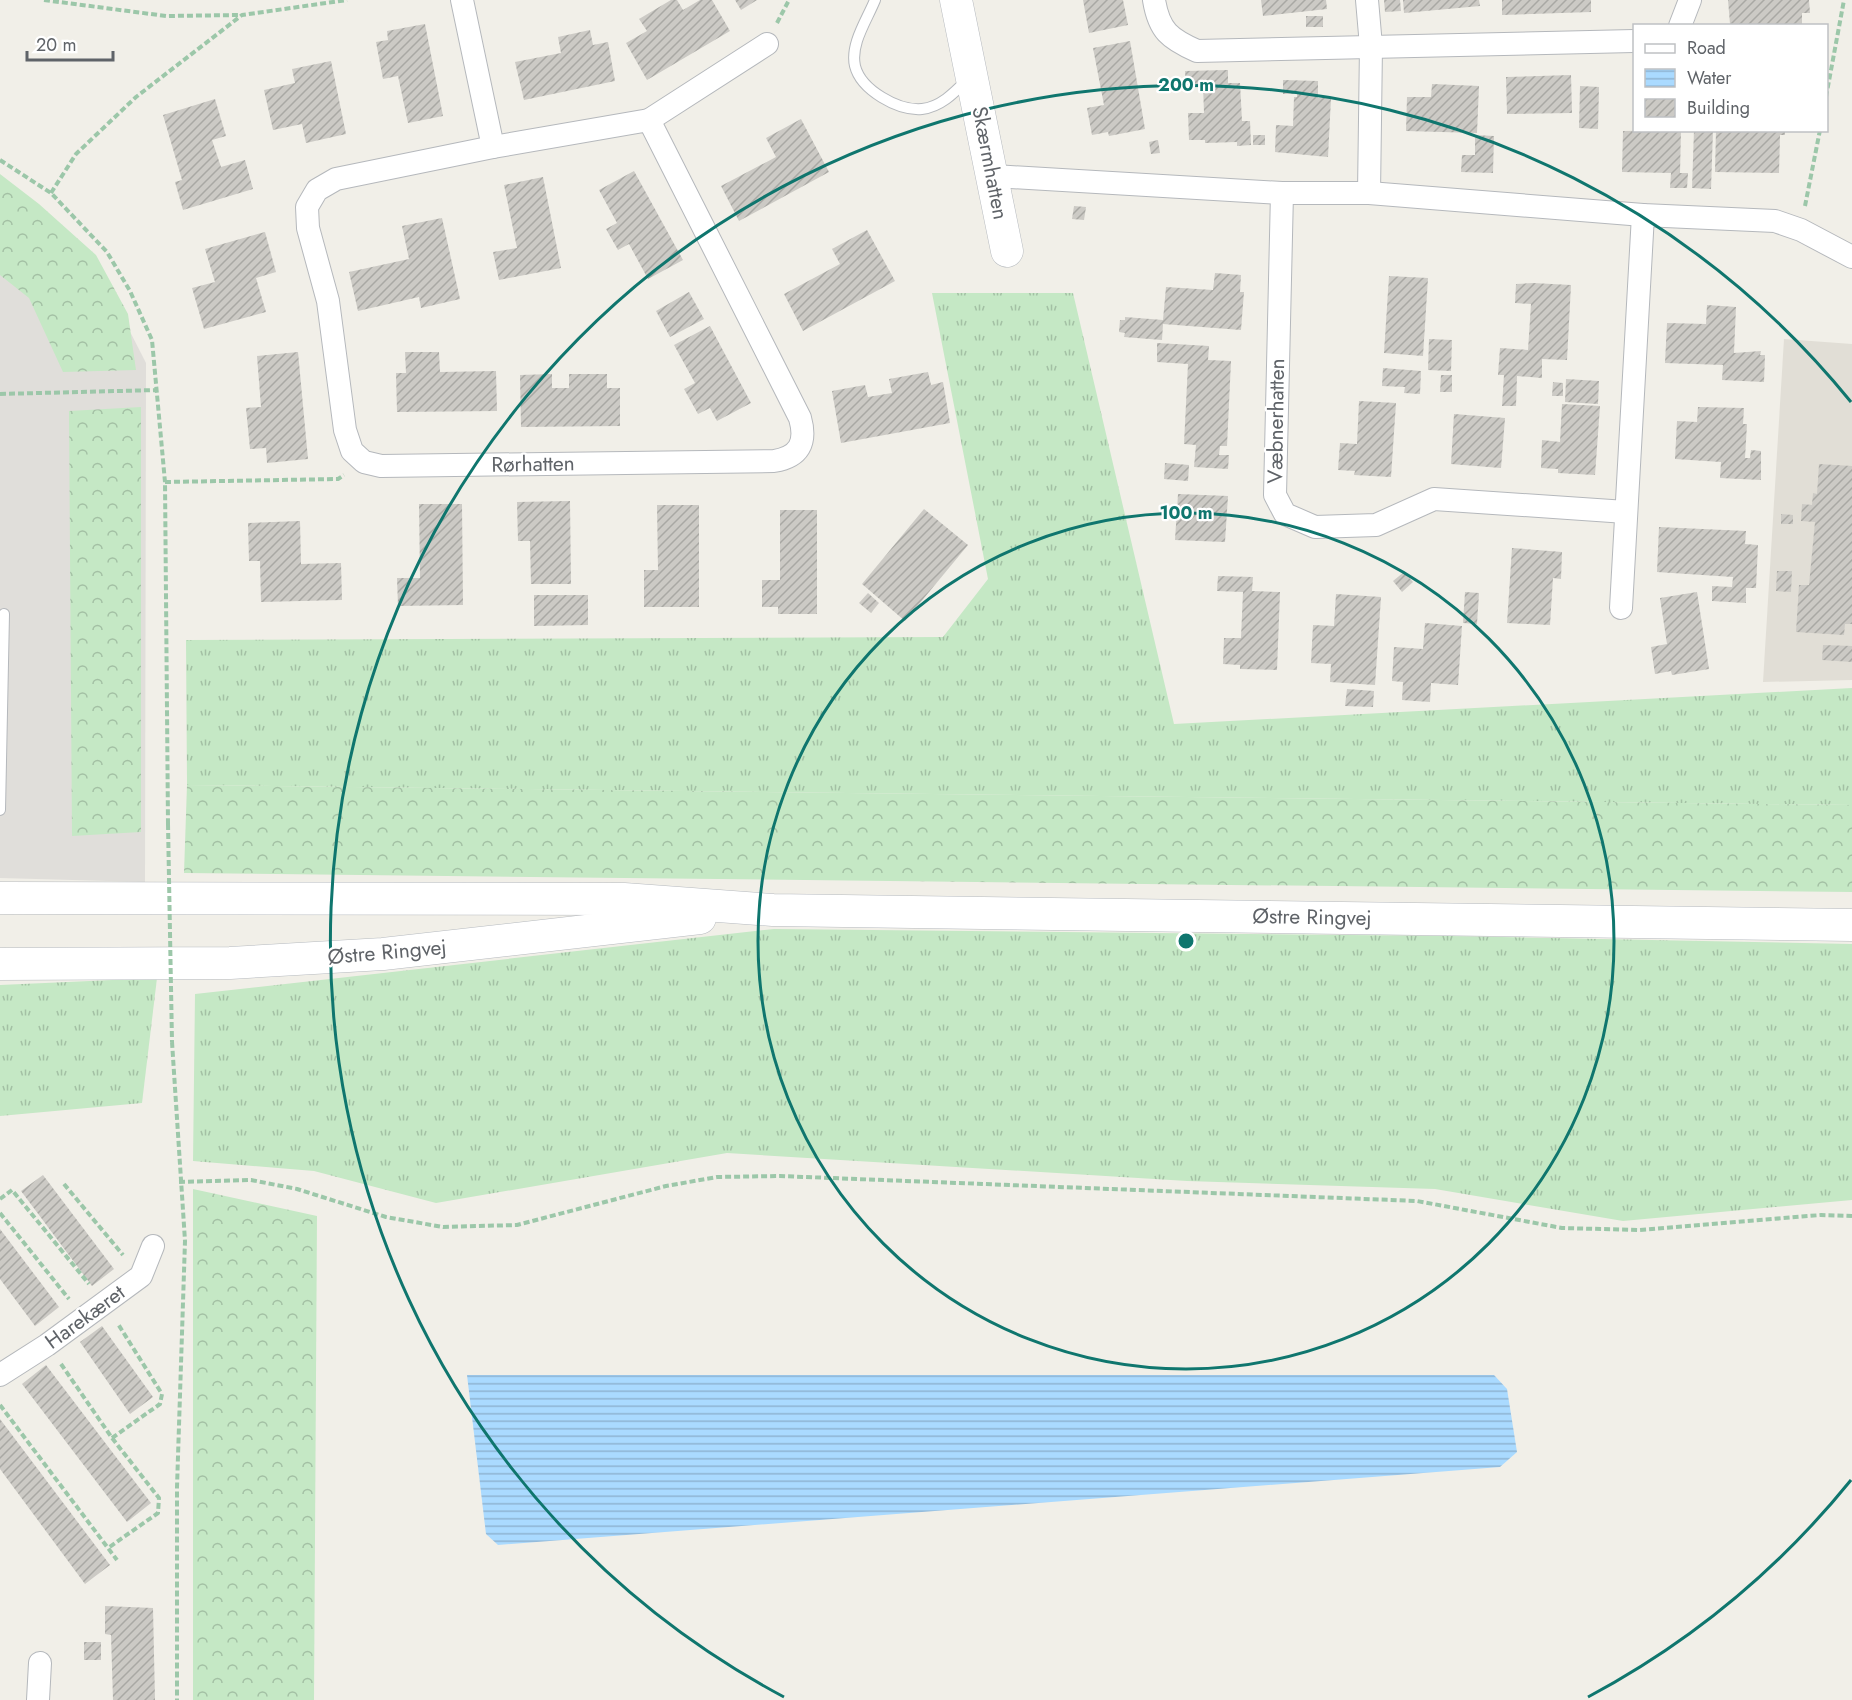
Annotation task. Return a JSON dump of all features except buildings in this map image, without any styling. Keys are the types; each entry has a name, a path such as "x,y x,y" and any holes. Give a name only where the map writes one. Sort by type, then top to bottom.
{"main road":[{"name":"Skærmhatten","path":"956,0 994,176 1007,250"},
{"name":"Østre Ringvej","path":"0,898 624,899 773,910 1852,925"},
{"name":"Østre Ringvej","path":"0,964 230,963 383,954 773,910"}],"street":[{"path":"462,0 493,147"},
{"path":"1154,0 1157,19 1174,41 1197,51 1633,41"},
{"path":"1367,0 1371,46 1369,193"},
{"path":"1681,24 1690,0"},
{"path":"364,462 352,451 345,430 328,300 308,228 307,207 317,190 336,179 493,147 649,120 767,44"},
{"name":"Rørhatten","path":"364,462 381,466 774,461 792,457 797,452 803,438 800,418 649,120"},
{"path":"994,176 1281,193 1369,193 1643,214 1775,221 1801,230 1852,257"},
{"name":"Væbnerhatten","path":"1281,193 1275,495 1285,514 1315,527 1376,525 1434,499 1626,512"},
{"path":"1620,608 1643,214"},
{"name":"Harekæret","path":"0,1375 85,1319 141,1276 153,1246"},
{"path":"38,1700 40,1664"}],"lane":[{"name":"Skærmhatten","path":"875,0 854,48 855,67 867,86 894,104 922,109 949,98 973,75"},
{"path":"0,810 4,615"}],"path":[{"path":"44,0 166,16 242,15 346,0"},
{"path":"1828,91 1844,0"},
{"path":"51,194 76,154 136,97 242,15"},
{"path":"1801,230 1820,132"},
{"path":"0,160 51,194 78,218 107,252 130,291 152,340 158,390 165,482 172,1042 184,1241 177,1487 177,1700"},
{"path":"0,394 158,390"},
{"path":"165,482 338,479 364,462"},
{"path":"179,1182 251,1180 297,1189 386,1217 443,1227 517,1225 666,1186 717,1177 780,1176 1417,1201 1562,1228 1639,1230 1821,1215 1852,1216"},
{"path":"64,1184 141,1276"},
{"path":"0,1199 12,1190 105,1304 162,1394 160,1404 112,1438"},
{"path":"0,1213 85,1319"},
{"path":"47,1345 112,1438 159,1498 158,1513 108,1548"},
{"path":"0,1405 117,1560"}],"shaded area":[{"path":"0,183 95,263 146,363 145,882 0,878"},
{"path":"1784,339 1852,344 1852,680 1763,682"}],"green space":[{"path":"0,174 39,204 96,255 128,314 136,370 63,372 29,298 0,275"},
{"path":"932,293 1073,293 1174,724 1852,688 1852,805 187,785 186,640 943,637 988,579"},
{"path":"141,407 141,832 72,836 69,411"},
{"path":"187,785 1852,805 1852,892 184,873"},
{"path":"774,929 1451,936 1852,944 1852,1200 1623,1221 1435,1189 1187,1181 727,1153 436,1203 314,1171 193,1161 195,994"},
{"path":"157,978 142,1103 0,1116 0,985"},
{"path":"193,1189 317,1216 314,1700 193,1700"}],"water":[{"path":"467,1375 1494,1375 1507,1389 1517,1452 1500,1467 498,1545 486,1534"}]}
